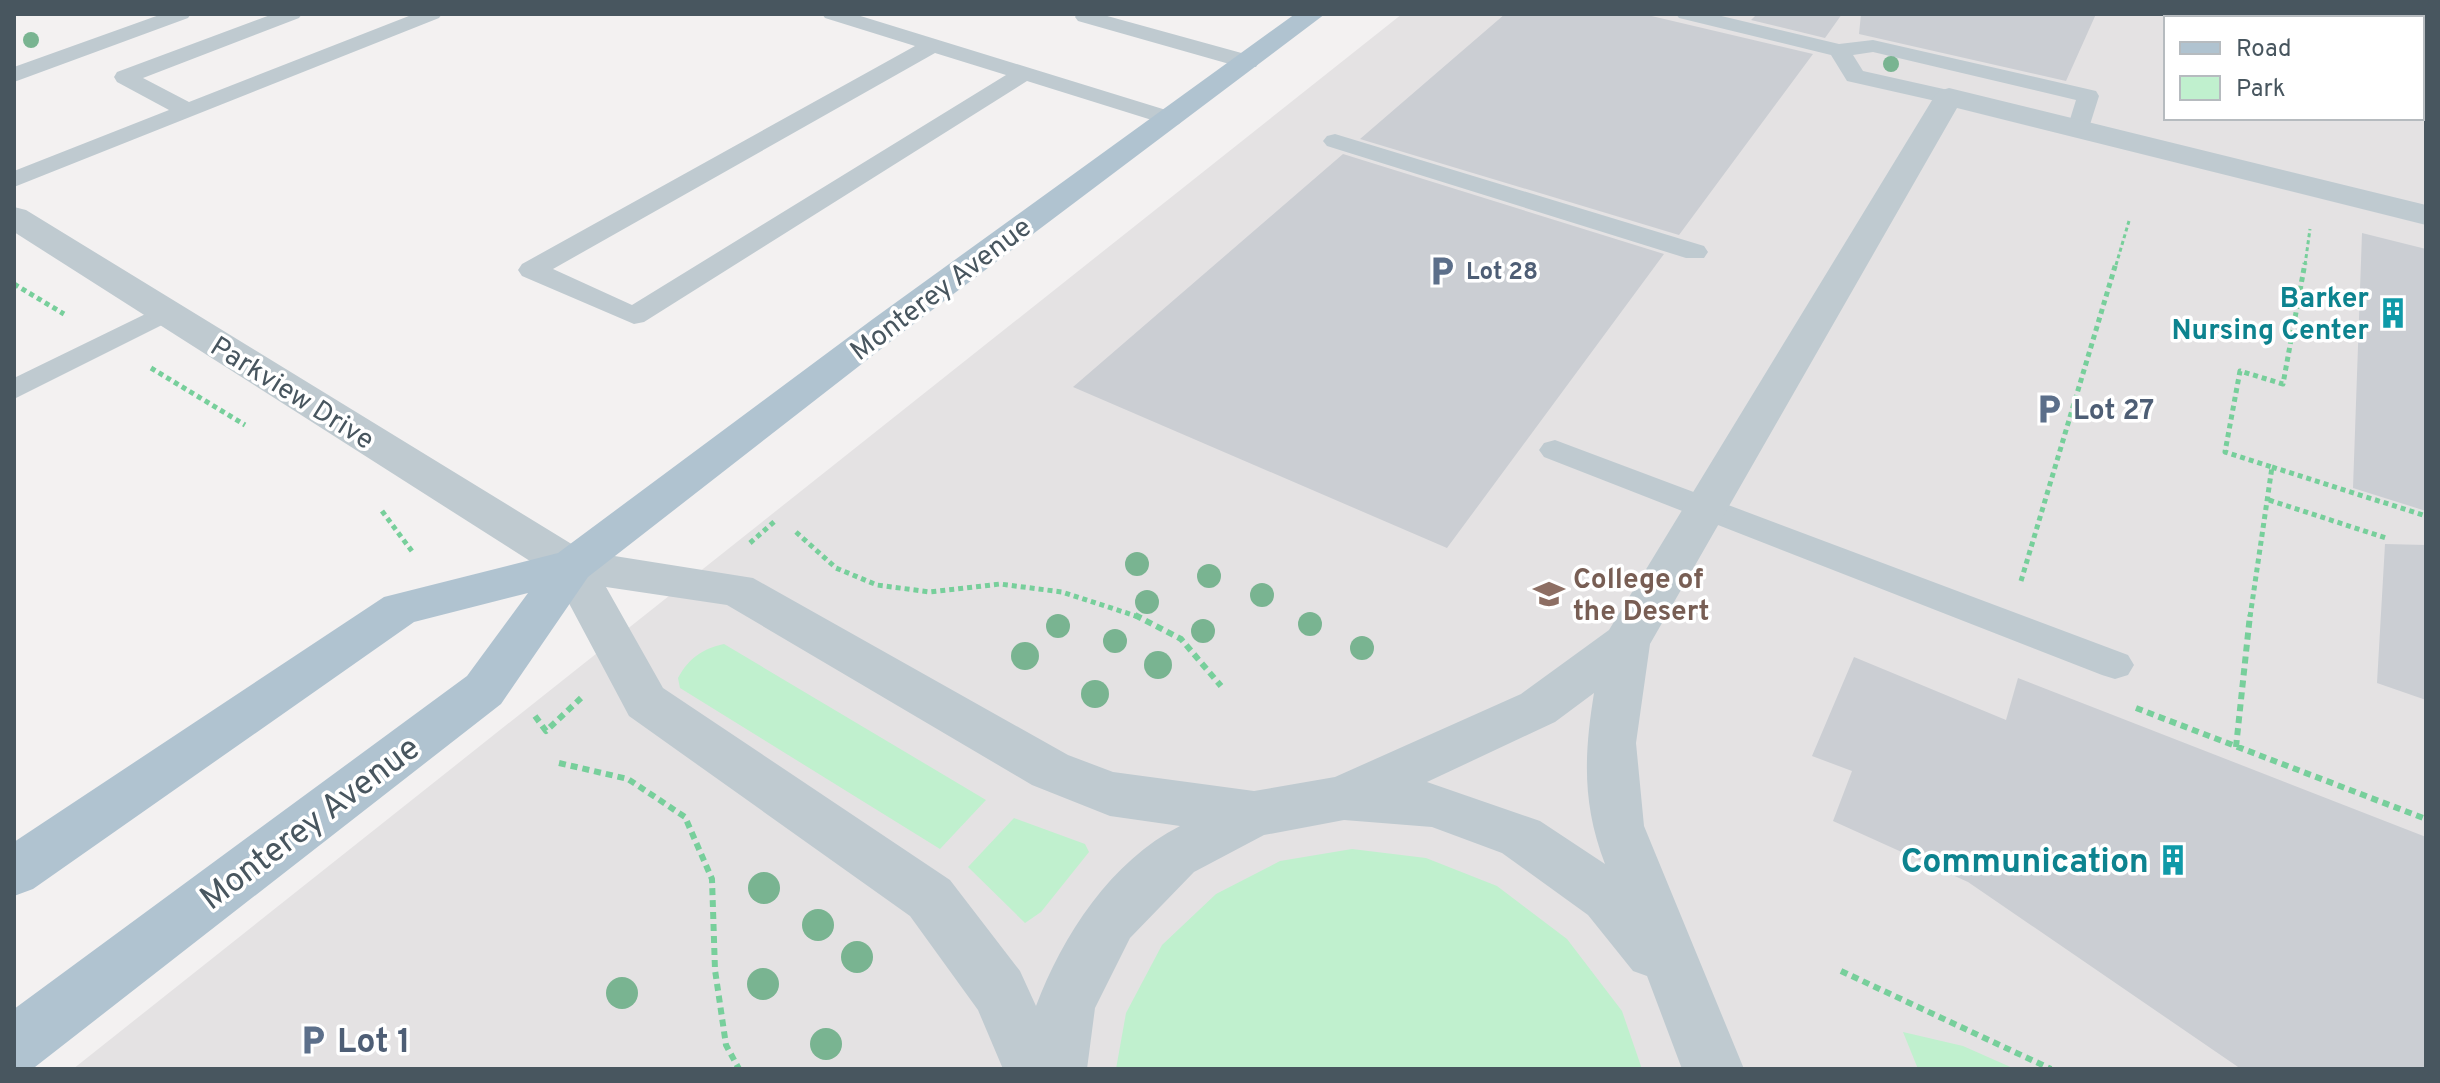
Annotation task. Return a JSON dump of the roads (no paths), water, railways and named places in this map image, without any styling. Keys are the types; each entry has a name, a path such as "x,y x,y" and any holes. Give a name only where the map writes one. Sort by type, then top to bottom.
{"main road":[{"name":"Monterey Avenue","path":"14,1046 484,690 572,566 886,327 1312,14"},
{"name":"Monterey Avenue","path":"14,872 400,609 572,566"}],"street":[{"path":"1056,1069 1066,1005 1110,920 1175,855 1254,814 1342,798 1538,708 1626,643 1949,97 2426,215"},
{"name":"Parkview Drive","path":"14,217 572,566"},
{"path":"572,566 737,590 1050,770 1110,794 1254,814"},
{"path":"572,566 646,702 930,898 999,991 1034,1069"},
{"path":"1626,643 1611,743 1617,826 1713,1069"},
{"path":"1342,798 1433,805 1521,837 1608,897 1678,984"}],"lane":[{"path":"14,75 181,14"},
{"path":"188,111 125,77 292,14"},
{"path":"14,180 432,14"},
{"path":"832,14 1171,119"},
{"path":"1686,14 1839,50 1873,46 2088,96 2079,129"},
{"path":"1083,15 1248,62"},
{"path":"933,45 532,270 634,316 1025,73"},
{"path":"1839,50 1855,76 1949,97"},
{"path":"1335,141 1695,252"},
{"path":"14,390 166,312"},
{"path":"1555,450 2115,665"}],"place":[{"name":"Lot 28","path":"1442,271"},
{"name":"Barker Nursing Center","path":"2393,313"},
{"name":"Lot 27","path":"2049,409"},
{"name":"College of the Desert","path":"1549,594"},
{"name":"Communication","path":"2173,860"},
{"name":"Lot 1","path":"313,1040"}]}
